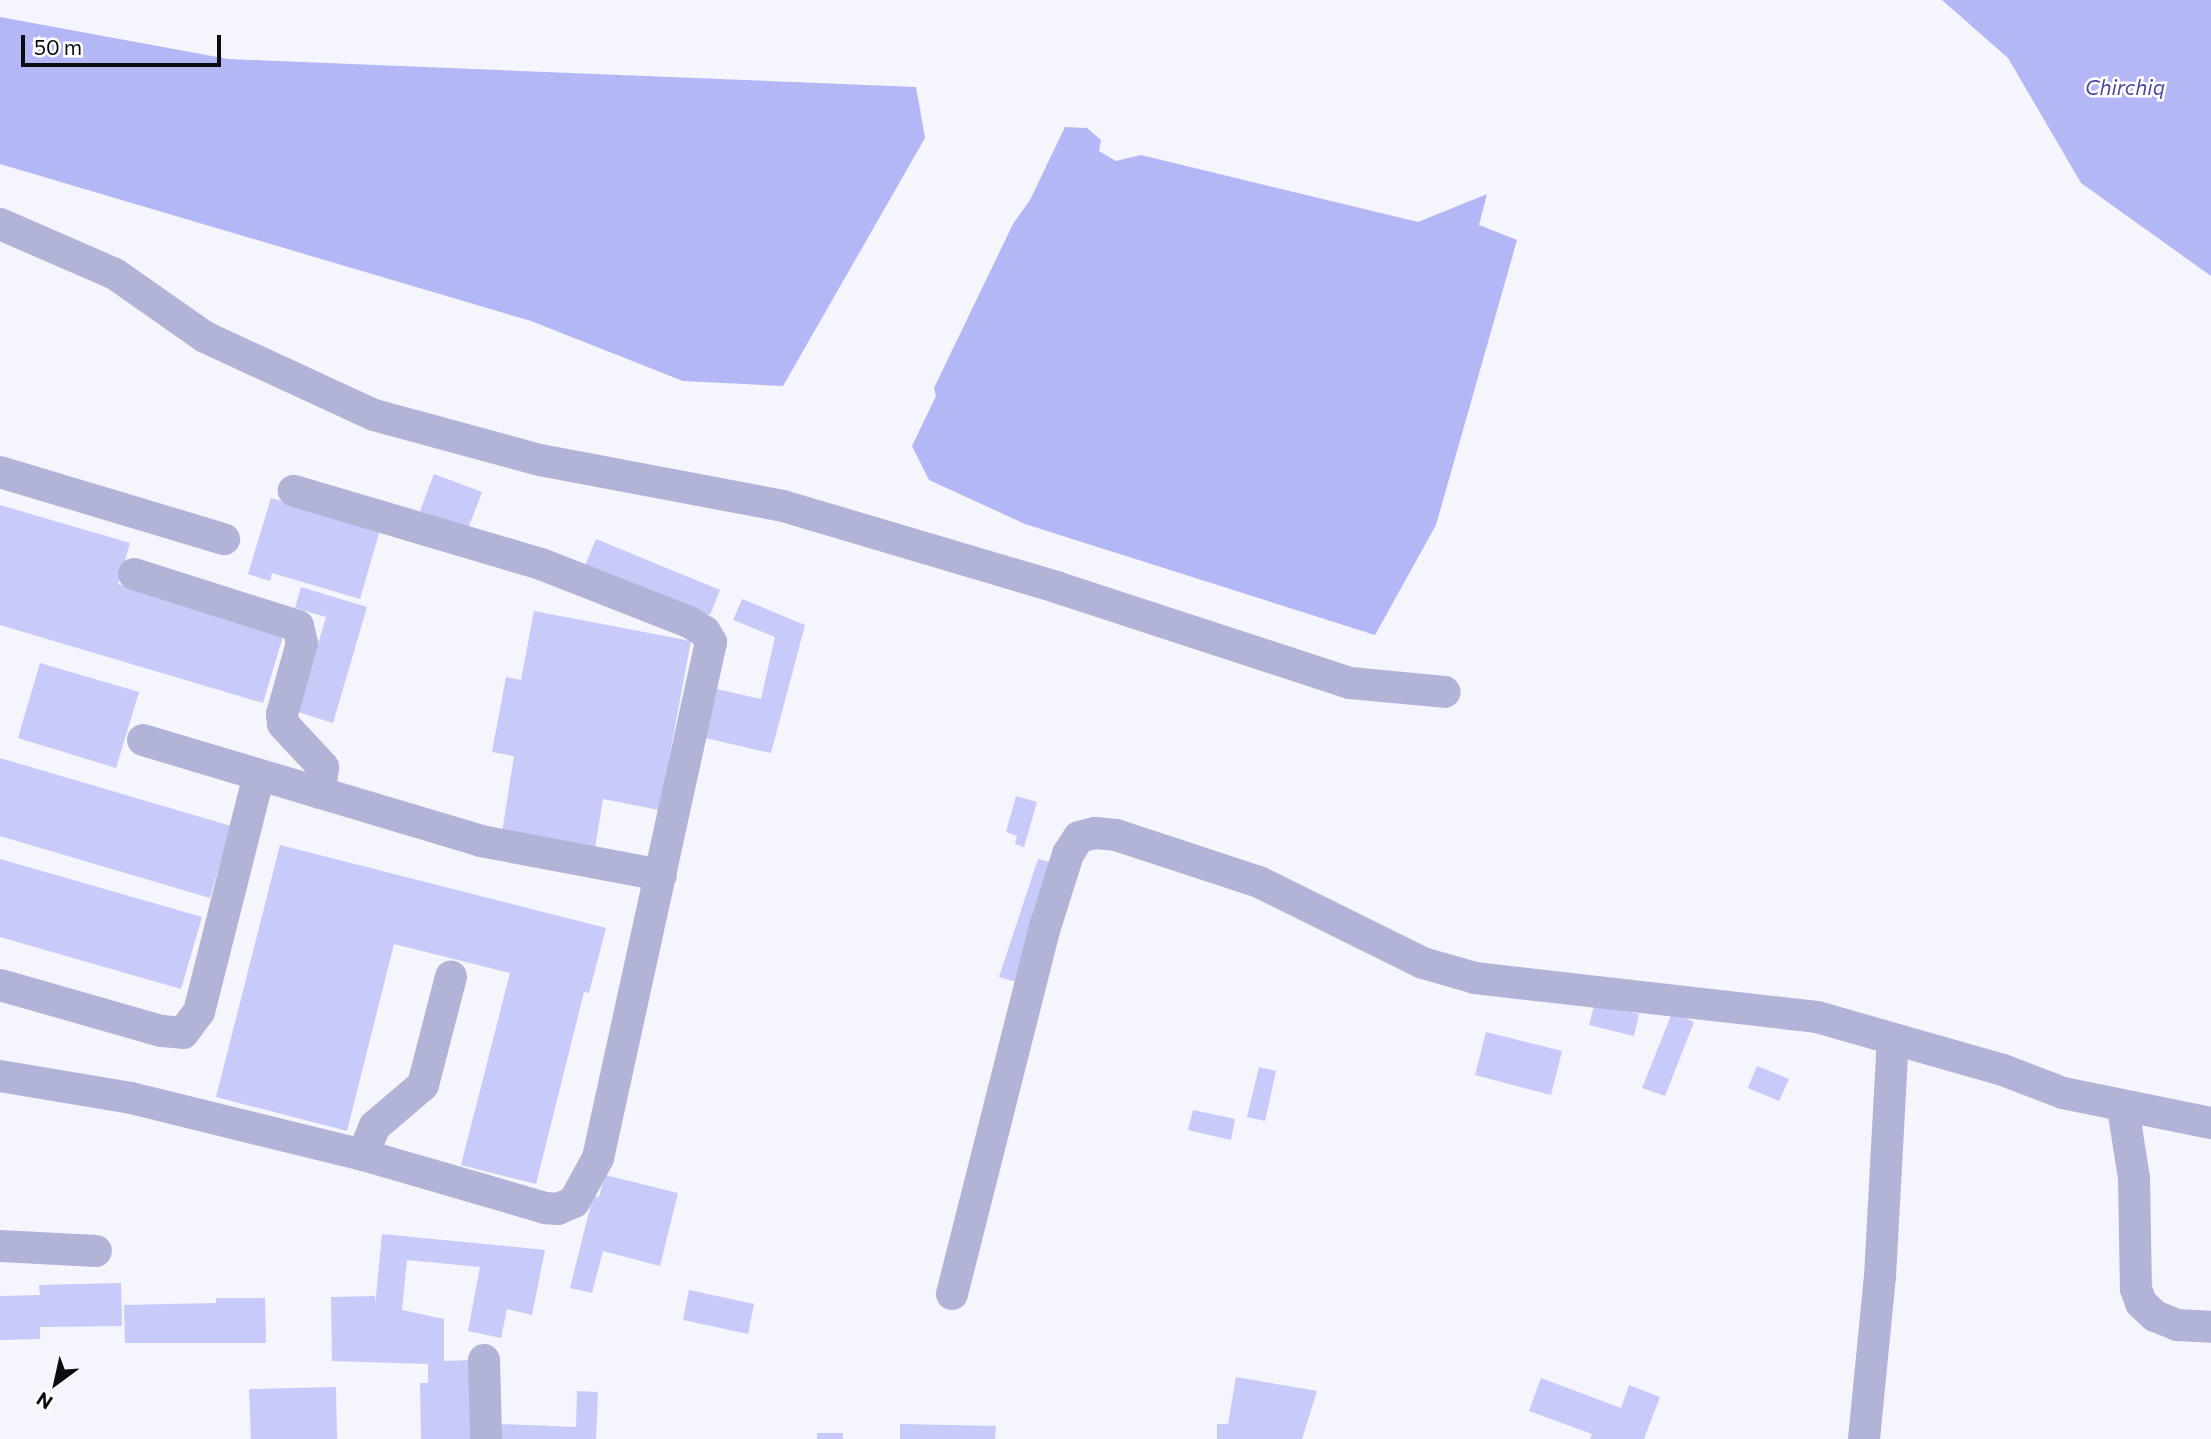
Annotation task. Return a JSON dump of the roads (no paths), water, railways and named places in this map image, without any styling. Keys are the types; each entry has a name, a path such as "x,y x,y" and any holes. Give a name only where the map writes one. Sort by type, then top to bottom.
{"street":[{"path":"0,225 114,274 205,337 374,415 540,460 783,506 1056,587 1350,683 1445,692"},
{"path":"0,472 224,539"},
{"path":"0,1076 131,1098 363,1155 546,1208 567,1207 598,1158 711,642 705,632 541,564 294,491"},
{"path":"134,574 298,626 302,643 282,714 284,724 323,767 320,793"},
{"path":"143,740 481,841 661,875"},
{"path":"0,985 162,1031 183,1032 199,1012 259,775"},
{"path":"952,1294 1045,927 1068,854 1079,837 1095,833 1116,835 1259,882 1423,963 1475,978 1803,1014 2123,1108 2211,1123"},
{"path":"363,1155 375,1126 423,1086 451,978"},
{"path":"1864,1439 1880,1277 1893,1039"},
{"path":"2123,1108 2134,1178 2136,1289 2141,1303 2154,1316 2177,1325 2211,1327"},
{"path":"0,1246 96,1251"},
{"path":"484,1360 486,1439"}],"water":[{"name":"Chirchiq","path":"1942,0 2211,0 2211,276 2081,183 2008,58"},
{"path":"0,17 228,59 916,87 925,138 783,386 683,381 531,321 0,164"},
{"path":"1065,127 1087,128 1101,140 1099,151 1116,161 1141,155 1418,222 1487,194 1479,225 1517,240 1436,525 1375,635 1025,524 929,480 912,446 936,396 934,388 1013,224 1030,200"}]}
